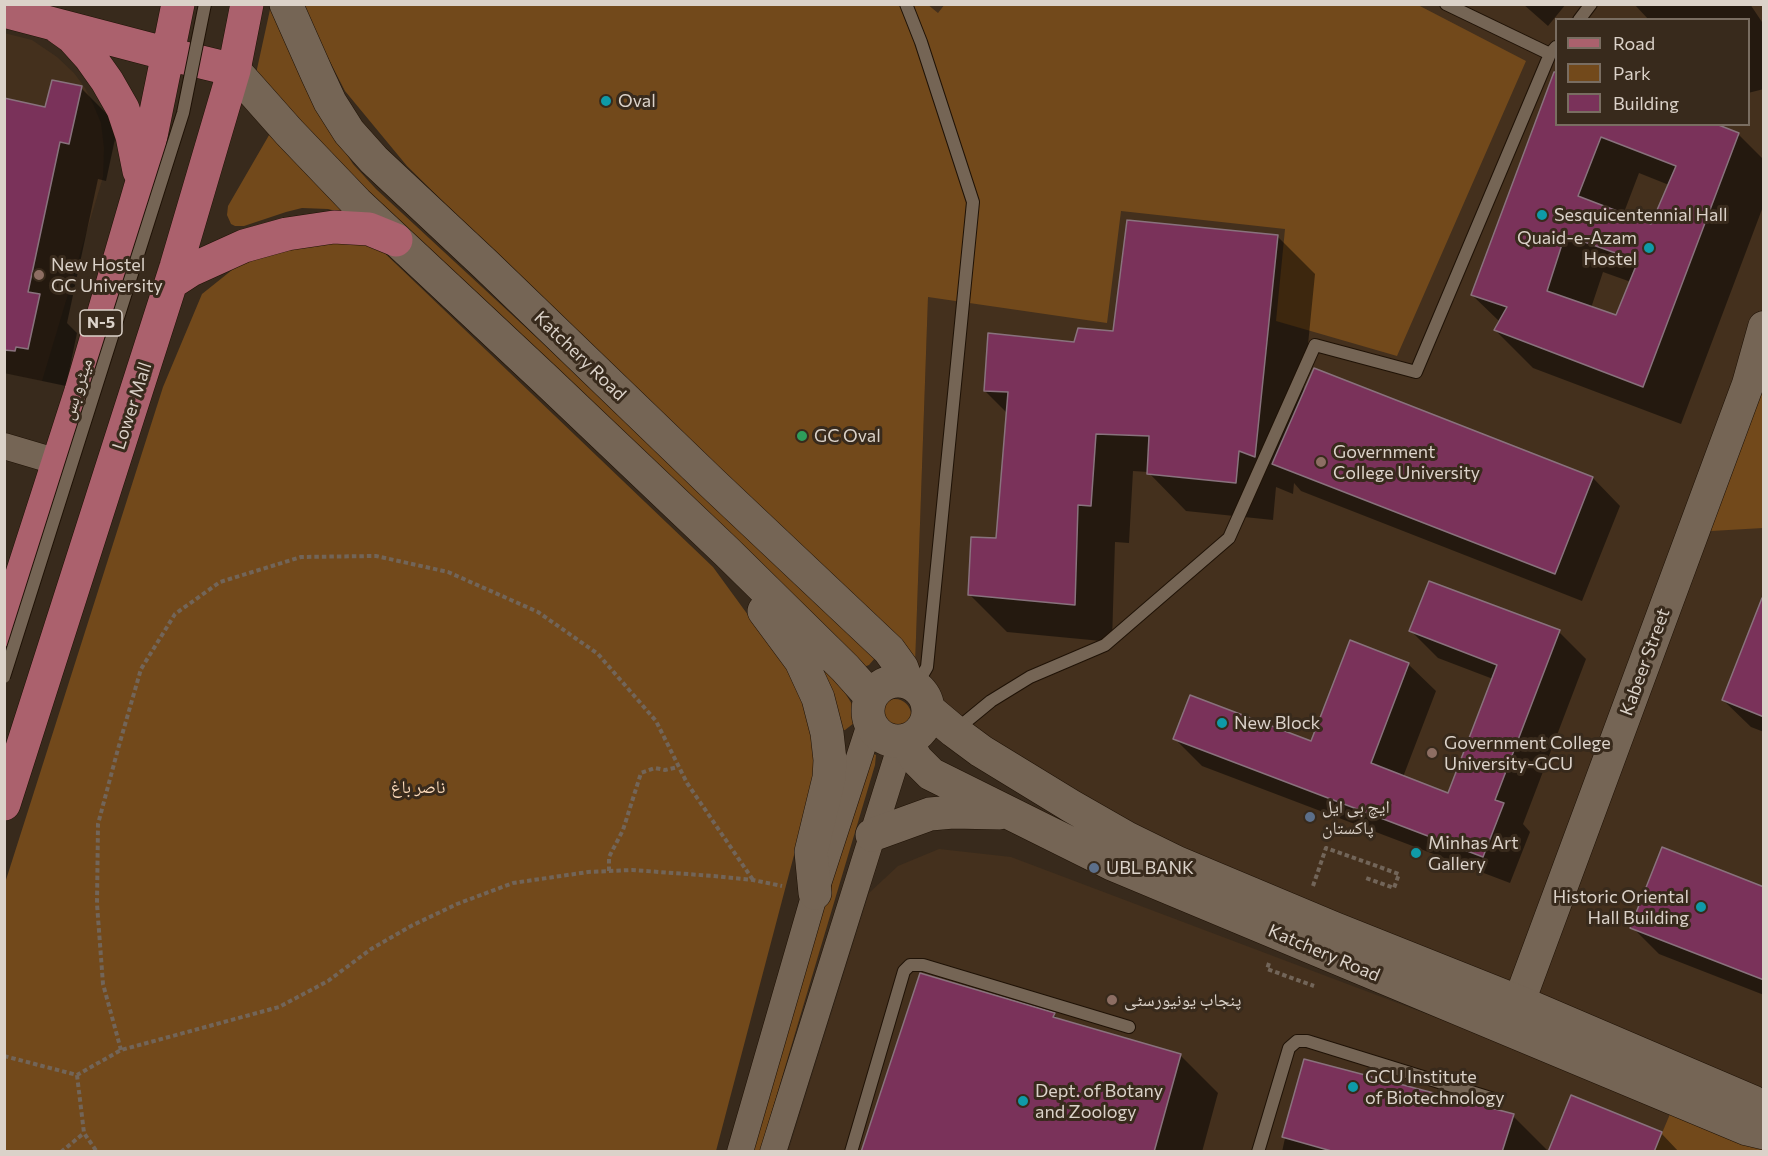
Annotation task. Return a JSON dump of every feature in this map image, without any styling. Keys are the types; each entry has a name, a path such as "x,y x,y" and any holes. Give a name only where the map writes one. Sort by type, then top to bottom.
{"main road":[{"name":"Lower Mall","path":"4,804 171,283 234,70 247,4"},
{"name":"Katchery Road","path":"286,4 330,102 349,132 374,160 889,650 917,693"},
{"path":"179,6 289,132 357,203 727,552 845,668 871,710"},
{"name":"N-5","path":"4,630 17,577 81,391 141,185 179,6"},
{"path":"4,11 234,70"},
{"path":"51,22 72,37 90,57 123,109 132,136 141,185"},
{"path":"171,283 191,270 244,246 287,234 334,227 369,230 396,240"},
{"path":"727,552 758,604 801,661 810,677 823,714 829,744 830,778 811,852 815,892"},
{"path":"917,693 925,726 912,738 903,741 889,740 873,729 871,710 877,689 891,681 917,693 954,731 981,751 1127,838 1178,863 1302,915 1514,1016 1753,1102 1764,1108"},
{"name":"Katchery Road","path":"903,741 931,774 1112,864 1514,1016 1747,1130 1764,1133"},
{"path":"872,835 930,814 1008,813"}],"street":[{"name":"Kabeer Street","path":"1514,1016 1748,384 1764,327"},
{"path":"4,446 58,462"},
{"path":"740,1152 815,892 871,710"},
{"path":"779,1150 872,835 903,741"}],"lane":[{"path":"906,4 921,42 973,202 927,667 917,693"},
{"path":"954,731 991,701 1030,677 1105,645 1230,538 1315,345 1416,372 1553,50 1446,4"},
{"path":"1580,18 1591,4"},
{"name":"میٹرو بس","path":"4,677 183,113 179,6"},
{"path":"851,1152 904,971 910,965 923,965 1129,1028"},
{"path":"1258,1152 1288,1048 1297,1041 1307,1041 1497,1100"}],"path":[{"path":"122,1050 103,984 97,904 98,824 141,669 175,614 220,582 301,557 376,556 448,572 538,612 598,654 656,721 687,783 753,880"},
{"path":"609,871 609,856 623,830 641,773 655,768 665,770 678,767"},
{"path":"1302,915 1326,848 1399,874 1394,888 1366,878"},
{"path":"4,1056 77,1075 122,1050 279,1007 328,981 371,949 411,926 457,904 513,883 588,872 632,870 753,880 815,892"},
{"path":"1267,969 1316,986"},
{"path":"77,1075 84,1133 97,1152"},
{"path":"61,1152 84,1133"}],"shaded area":[{"name":"Government College University","path":"927,5 1763,5 1763,1099 1144,838 948,717 915,666 938,14"},
{"name":"New Hostel GC University","path":"4,33 32,40 57,57 74,73 85,88 101,123 104,148 103,177 42,381 5,373"},
{"name":"پنجاب یونیورسٹی","path":"939,849 1011,857 1673,1107 1763,1152 788,1152 869,893 898,866"}],"green space":[{"path":"927,4 938,13 945,4 1416,4 1526,61 1397,356 1276,321 1285,229 1121,211 1107,323 928,297 915,666 407,166 345,91 301,5"},
{"path":"271,5 312,100 353,164 376,189 869,645 875,658 869,665 864,667 343,173 257,76"},
{"path":"272,130 369,220 328,209 302,208 244,226 231,224 227,215 228,206"},
{"name":"ناصر باغ","path":"313,240 373,242 713,567 818,711 822,749 716,1151 5,1152 5,883 163,387 202,294 237,266"},
{"path":"1763,327 1763,528 1694,532"},
{"path":"780,621 842,688 855,709 854,723 845,730 839,731"},
{"path":"895,699 907,703 911,715 907,727 895,731 883,727 879,715 883,703"},
{"path":"870,752 876,755 875,765 760,1151 748,1152"},
{"path":"1673,1107 1763,1145 1763,1151 1654,1152"}],"building":[{"name":"Quaid-e-Azam Hostel","path":"1554,72 1555,126 1721,126 1739,133 1643,387 1494,330 1507,307 1471,295","holes":["1601,137 1676,166 1651,224 1578,196","1565,235 1638,261 1616,315 1547,291"]},
{"path":"52,80 82,86 69,144 60,142 28,292 40,294 28,349 16,347 15,351 4,350 4,98 45,107"},
{"path":"1127,220 1278,235 1255,457 1239,451 1236,483 1147,474 1149,436 1096,434 1091,506 1078,505 1075,605 968,595 971,537 996,538 1008,392 984,391 988,333 1074,342 1078,328 1113,331"},
{"path":"1314,368 1593,477 1555,574 1272,464"},
{"name":"New Block","path":"1429,581 1560,630 1495,800 1504,803 1483,857 1173,739 1190,695 1311,741 1350,640 1409,663 1371,763 1448,793 1497,665 1409,631"},
{"path":"1762,598 1764,598 1764,717 1722,700"},
{"name":"Historic Oriental Hall Building","path":"1662,847 1764,887 1764,980 1630,928"},
{"name":"Dept. of Botany and Zoology","path":"920,973 1055,1013 1053,1017 1181,1054 1154,1152 861,1152"},
{"name":"GCU Institute of Biotechnology","path":"1304,1059 1514,1114 1502,1152 1335,1152 1282,1137"},
{"path":"1571,1095 1662,1132 1654,1152 1548,1152"}],"place":[{"name":"Oval","path":"606,101"},
{"name":"Sesquicentennial Hall","path":"1542,215"},
{"name":"Quaid-e-Azam Hostel","path":"1649,248"},
{"name":"New Hostel GC University","path":"39,275"},
{"name":"GC Oval","path":"802,436"},
{"name":"Government College University","path":"1321,462"},
{"name":"New Block","path":"1222,723"},
{"name":"Government College University-GCU","path":"1432,753"},
{"name":"ایچ بی ایل پاکستان","path":"1310,817"},
{"name":"Minhas Art Gallery","path":"1416,853"},
{"name":"UBL BANK","path":"1094,868"},
{"name":"Historic Oriental Hall Building","path":"1701,907"},
{"name":"پنجاب یونیورسٹی","path":"1112,1000"},
{"name":"GCU Institute of Biotechnology","path":"1353,1087"},
{"name":"Dept. of Botany and Zoology","path":"1023,1101"}]}
